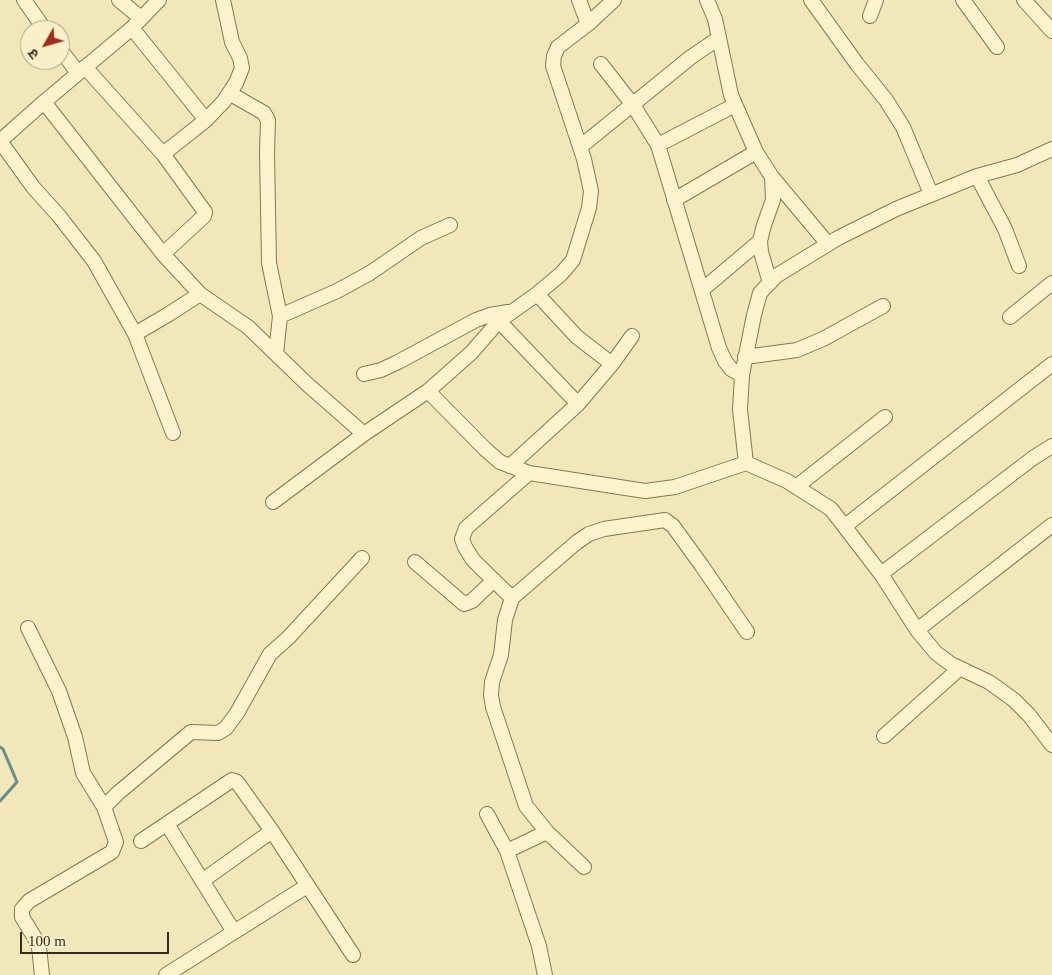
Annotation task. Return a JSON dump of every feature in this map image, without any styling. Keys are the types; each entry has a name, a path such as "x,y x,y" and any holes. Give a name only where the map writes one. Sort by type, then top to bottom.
{"street":[{"path":"24,0 38,20"},
{"path":"119,0 206,120"},
{"path":"159,0 136,23 0,141 33,187 94,261 135,334 173,433"},
{"path":"163,154 206,120 236,83 242,68 240,58 232,42 223,0"},
{"path":"579,0 588,24"},
{"path":"273,502 364,434 428,391 471,353 499,321 537,294 561,274 573,260 589,208 590,191 580,148 553,66 554,56 558,47 588,24 614,0"},
{"path":"707,0 715,19 731,95 756,152 772,177 828,244"},
{"path":"811,0 857,64 886,100 903,127 931,194"},
{"path":"870,16 876,0"},
{"path":"963,0 997,47"},
{"path":"1024,0 1052,31"},
{"path":"580,148 691,57 719,38"},
{"path":"70,59 163,154 205,212 204,216 163,254"},
{"path":"601,64 633,105 658,145 719,348 731,369 742,375"},
{"path":"229,93 264,113 268,120 268,263 280,316 276,354"},
{"path":"44,102 163,254 200,294 248,327 364,434"},
{"path":"658,145 735,105"},
{"path":"746,463 740,410 742,375 760,293 776,276 828,244 896,209 977,176 1017,164 1052,148"},
{"path":"674,200 756,152"},
{"path":"977,176 1005,229 1019,266"},
{"path":"770,283 761,252 760,240 773,200 772,177"},
{"path":"280,316 337,291 370,273 421,238 450,225"},
{"path":"702,290 760,240"},
{"path":"1010,317 1052,284"},
{"path":"135,334 200,294"},
{"path":"537,294 577,337 612,364"},
{"path":"745,357 796,350 823,339 883,306"},
{"path":"364,374 381,370 398,362 476,320 490,315 513,311"},
{"path":"499,321 578,404"},
{"path":"510,466 578,404 612,364 632,336"},
{"path":"845,526 1052,364"},
{"path":"428,391 500,462 529,472 645,491 674,486 746,463 787,481 831,509 881,574 917,630 936,653 959,669 989,682 1014,700 1029,715 1052,745"},
{"path":"796,487 885,417"},
{"path":"881,574 1033,458 1052,446"},
{"path":"512,598 473,560 462,538 466,528 529,472"},
{"path":"584,867 547,832 526,806 493,707 491,695 492,682 501,655 505,620 512,598 576,542 589,534 604,529 665,520 673,526 747,632"},
{"path":"917,630 1052,524"},
{"path":"104,807 190,732 218,733 226,728 237,713 270,654 288,638 362,558"},
{"path":"415,562 464,604 472,601 494,580"},
{"path":"28,628 59,691 83,773 104,807 116,842 112,852 107,856 29,902 22,909 22,917 39,947 42,975"},
{"path":"884,736 959,669"},
{"path":"141,841 232,780 237,782 272,831 353,955"},
{"path":"486,814 507,851 539,946 545,975"},
{"path":"166,824 234,932"},
{"path":"202,881 272,831"},
{"path":"507,851 547,832"},
{"path":"166,975 307,886"}],"waterway":[{"path":"0,747 3,749 17,782 0,801"}]}
